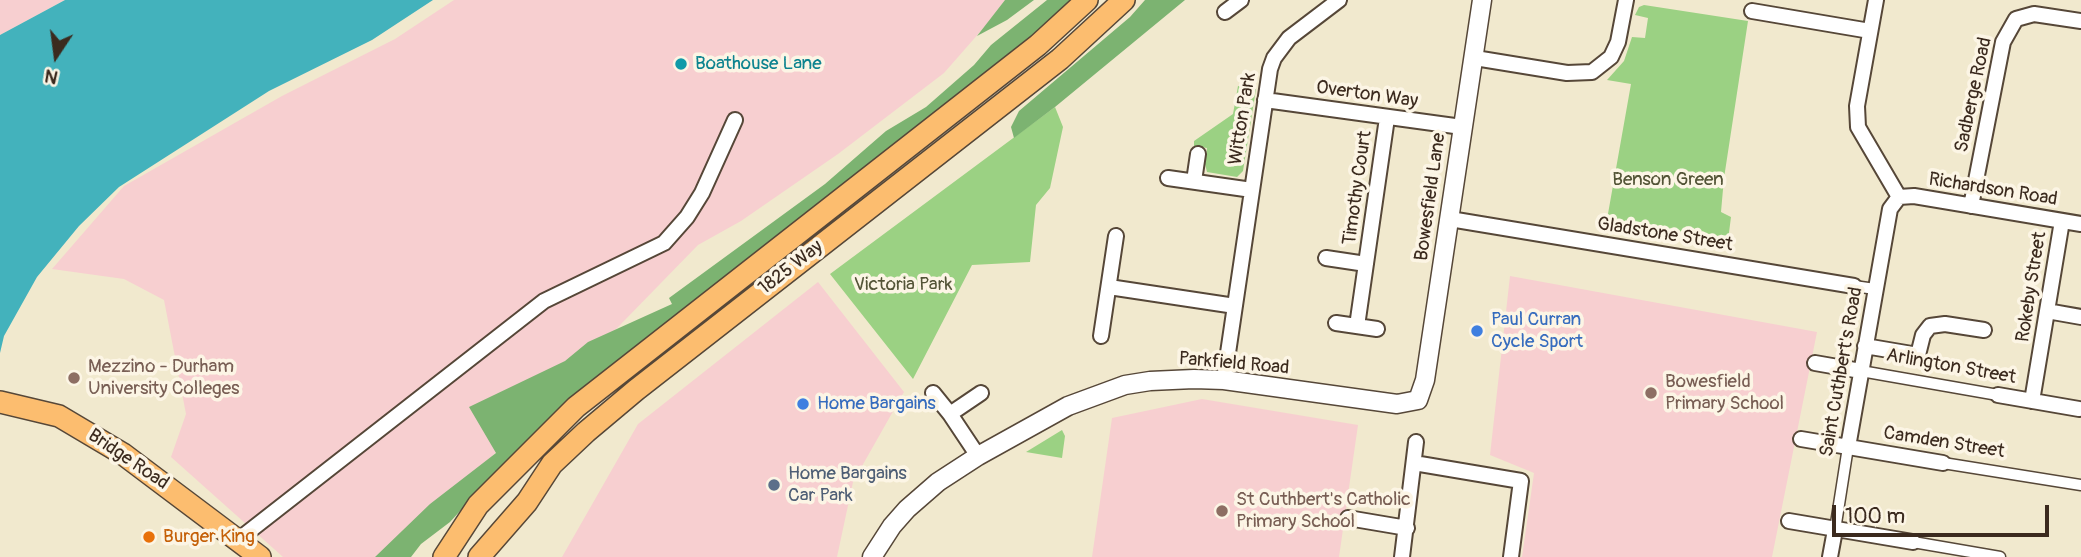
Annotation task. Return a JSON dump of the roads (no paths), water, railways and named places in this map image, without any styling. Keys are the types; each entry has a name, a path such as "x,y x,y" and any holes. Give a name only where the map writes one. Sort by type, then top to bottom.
{"main road":[{"name":"1825 Way","path":"444,557 478,505 576,407 1038,45 1087,0"},
{"name":"1825 Way","path":"479,557 527,502 552,464 586,432 1060,59 1124,0"},
{"name":"Bridge Road","path":"4,403 59,416 123,454 242,549 260,557"}],"street":[{"path":"1225,12 1241,0"},
{"name":"Witton Park","path":"1224,380 1270,69 1281,46 1289,38 1339,0"},
{"name":"Bowesfield Lane","path":"1418,400 1425,380 1482,0"},
{"path":"1475,58 1567,74 1592,72 1611,57 1618,42 1626,0"},
{"path":"1876,0 1857,106 1858,127 1899,197"},
{"path":"1752,11 1773,7 1870,31"},
{"name":"Sadberge Road","path":"1971,206 2003,42 2016,19 2034,14 2081,21"},
{"name":"Overton Way","path":"1265,100 1462,127"},
{"name":"Timothy Court","path":"1357,326 1387,118"},
{"path":"242,549 544,300 664,243 687,217 702,193 735,120"},
{"name":"Witton Park","path":"1194,181 1198,154"},
{"name":"Witton Park","path":"1168,178 1252,190"},
{"name":"Richardson Road","path":"1899,197 1914,196 2081,224"},
{"name":"Saint Cuthbert's Road","path":"1830,557 1890,209 1899,197"},
{"name":"Gladstone Street","path":"1450,219 1875,289"},
{"name":"Rokeby Street","path":"2032,401 2062,221"},
{"path":"1101,336 1116,236"},
{"name":"Timothy Court","path":"1326,258 1366,264"},
{"path":"1109,287 1235,306"},
{"path":"2047,311 2081,317"},
{"path":"1336,323 1377,329"},
{"path":"1866,346 1918,355 1923,335 1930,326 1945,324 1984,330"},
{"name":"Arlington Street","path":"1815,363 2080,409"},
{"name":"Parkfield Road","path":"872,557 892,526 914,502 938,482 978,456 1068,406 1125,385 1173,379 1224,380 1397,404 1418,400"},
{"path":"933,393 978,456"},
{"path":"950,414 981,393"},
{"name":"Camden Street","path":"1801,439 2081,485"},
{"path":"1402,557 1416,442"},
{"path":"1414,463 1521,481 1511,557"},
{"path":"1348,518 1407,528"},
{"path":"1789,521 2000,557"}],"water":[{"path":"65,0 433,0 372,40 269,91 119,187 79,226 37,277 4,336 0,353 0,35"}],"place":[{"name":"Boathouse Lane","path":"681,64"},
{"name":"Paul Curran Cycle Sport","path":"1477,331"},
{"name":"Mezzino - Durham University Colleges","path":"74,378"},
{"name":"Bowesfield Primary School","path":"1651,393"},
{"name":"Home Bargains","path":"803,404"},
{"name":"Home Bargains Car Park","path":"774,485"},
{"name":"St Cuthbert's Catholic Primary School","path":"1222,511"},
{"name":"Burger King","path":"149,537"}],"park label":[{"name":"Benson Green","path":"1668,180"},
{"name":"Victoria Park","path":"903,285"}]}
